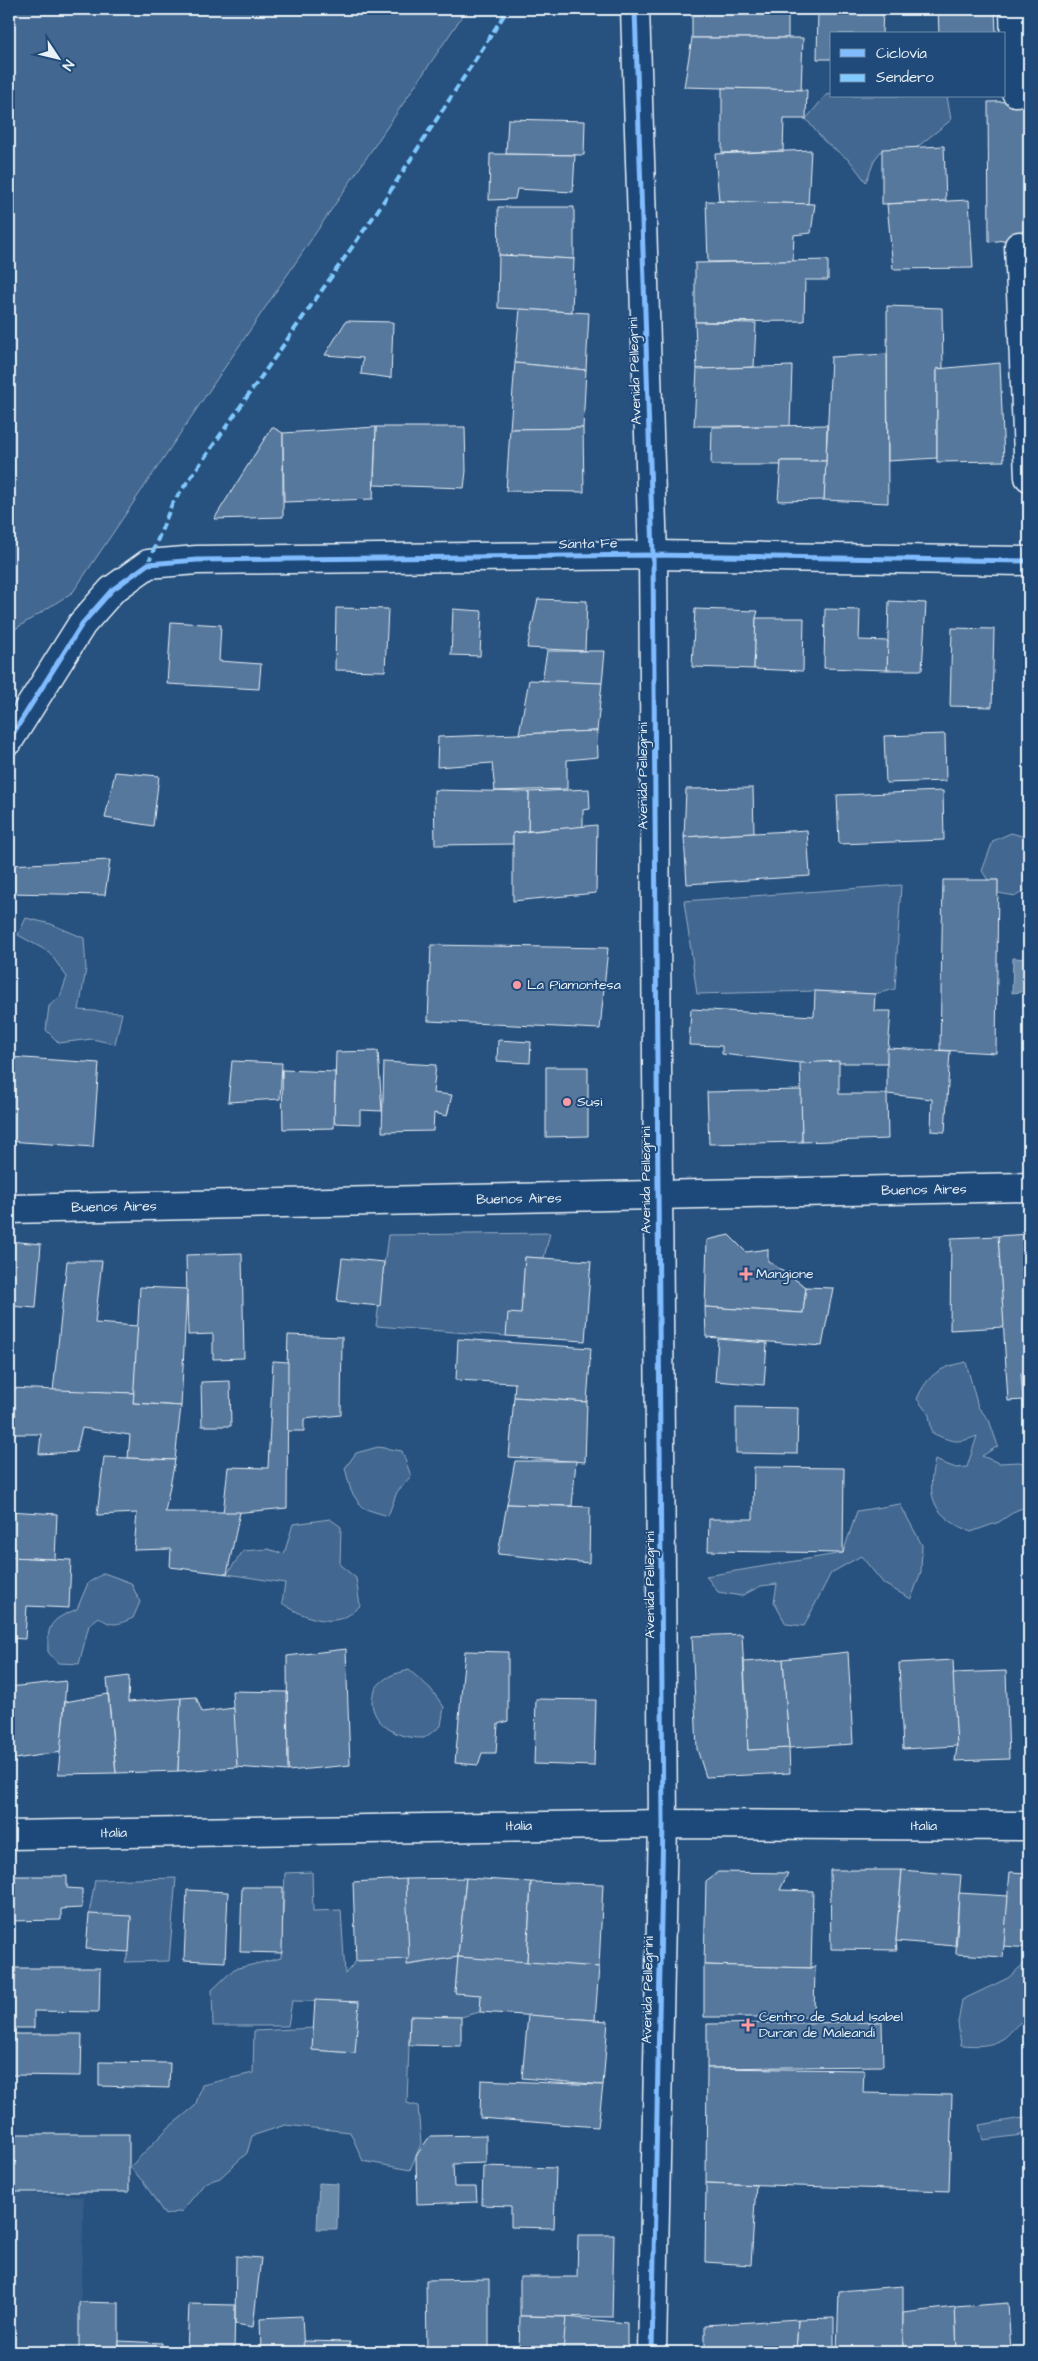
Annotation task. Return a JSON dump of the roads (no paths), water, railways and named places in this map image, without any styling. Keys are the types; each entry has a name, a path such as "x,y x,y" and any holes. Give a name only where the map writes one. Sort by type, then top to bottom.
{"street":[{"name":"Avenida Pellegrini","path":"635,9 653,555 663,1824 652,2352"},
{"path":"1014,9 1016,92"},
{"path":"1019,246 1029,477"},
{"name":"Santa Fe","path":"9,740 82,624 112,590 148,564 197,560 653,555 1029,560"},
{"name":"Buenos Aires","path":"9,1209 1029,1187"},
{"name":"Italia","path":"9,1835 663,1824 1029,1826"}],"place":[{"name":"La Piamontesa","path":"517,985"},
{"name":"Susi","path":"567,1102"},
{"name":"Mangione","path":"746,1274"},
{"name":"Centro de Salud Isabel Duran de Maleandi","path":"748,2025"}]}
